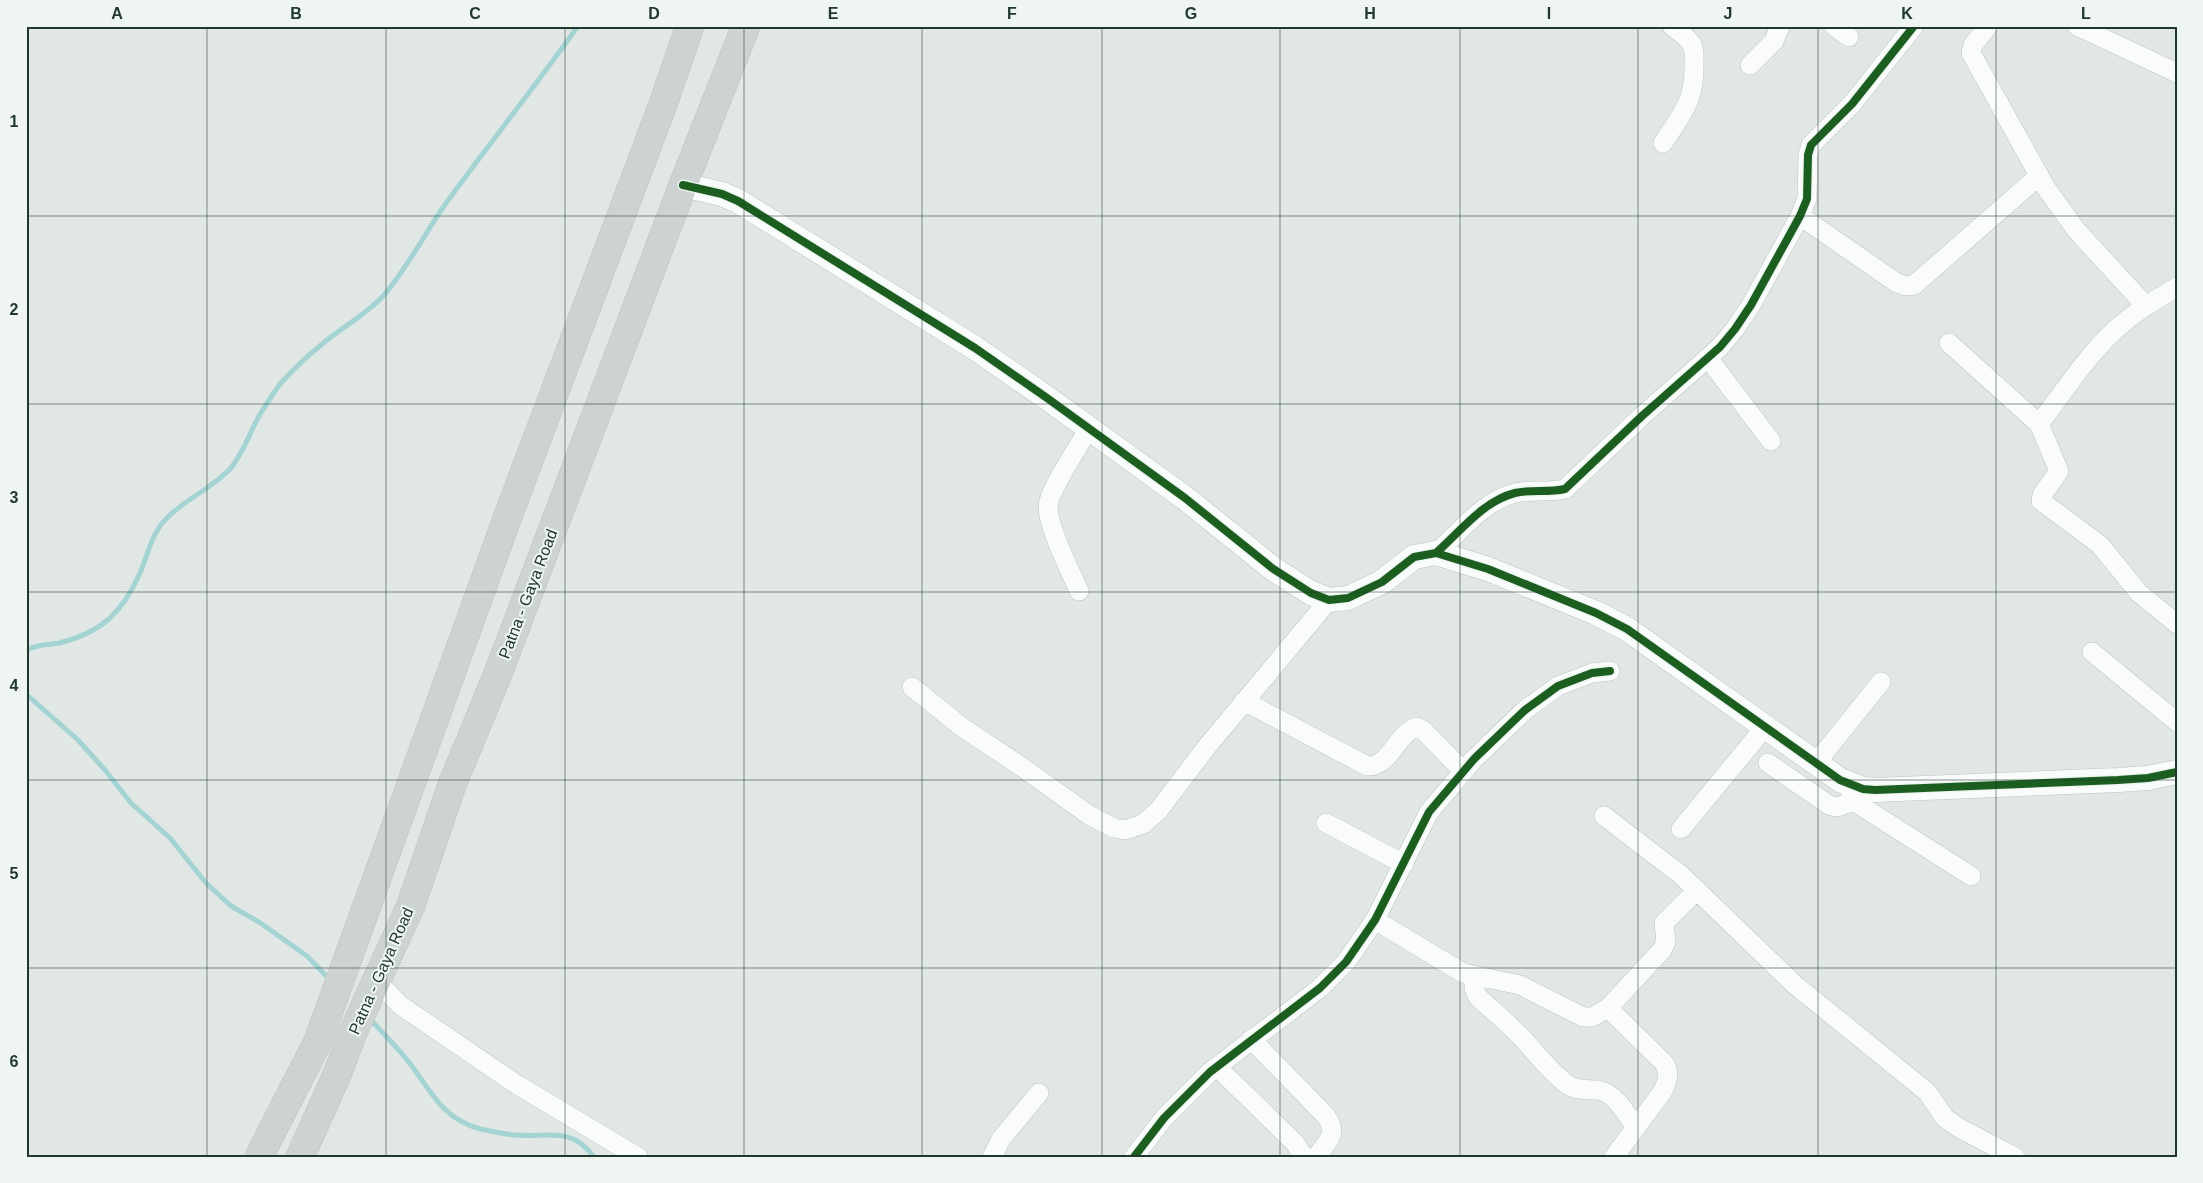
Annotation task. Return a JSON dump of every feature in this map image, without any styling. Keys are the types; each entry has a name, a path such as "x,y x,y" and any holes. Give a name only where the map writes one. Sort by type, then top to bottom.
{"main road":[{"path":"260,1157 318,1041 505,525 662,108 690,26"},
{"name":"Patna - Gaya Road","path":"300,1157 336,1077 354,1030 411,905 452,785 499,672 683,185 746,26"}],"street":[{"path":"1663,143 1688,103 1693,90 1694,52 1692,45 1686,37 1672,26"},
{"path":"1750,65 1774,41 1780,26"},
{"path":"1436,553 1500,497 1517,493 1565,489 1720,347 1751,305 1800,216 1807,198 1810,145 1852,104 1914,26"},
{"path":"1988,26 1973,45 1971,53 2039,176 2077,231 2146,306"},
{"path":"2077,26 2177,73"},
{"path":"1800,216 1897,283 1906,286 1914,285 2039,176"},
{"path":"683,185 722,194 738,201 974,348 1089,428 1185,498 1272,568 1311,593 1329,600 1355,596 1382,582 1414,557 1436,553 1488,569 1607,618 1626,629 1840,780 1971,876"},
{"path":"2039,424 2097,349 2113,332 2146,306 2177,287"},
{"path":"1949,343 2039,424 2059,470 2040,501 2100,545 2139,593 2177,624"},
{"path":"1708,358 1771,441"},
{"path":"1079,591 1054,530 1048,506 1054,489 1089,428"},
{"path":"912,687 963,728 1089,815 1114,828 1124,830 1143,824 1158,811 1244,702 1329,600"},
{"path":"2092,652 2177,722"},
{"path":"1134,1157 1164,1118 1217,1066 1333,977 1357,948 1375,920 1429,812 1463,771 1525,710 1544,695 1574,679 1610,671"},
{"path":"1816,763 1881,682"},
{"path":"1244,702 1366,766 1382,762 1407,732 1418,727 1463,771"},
{"path":"1681,829 1765,727"},
{"path":"1768,763 1836,808 1842,807 1857,794 1875,790 2118,780 2148,778 2177,772"},
{"path":"1604,816 1681,875 1794,984 1927,1092 1945,1118 1959,1128 2015,1157"},
{"path":"1326,823 1404,864"},
{"path":"1375,920 1455,969 1474,976 1520,985 1583,1017 1592,1017 1608,1008 1662,950 1666,942 1664,923 1697,890"},
{"path":"1474,976 1474,988 1477,996 1512,1027 1559,1077 1570,1086 1580,1090 1601,1090 1612,1097 1636,1128"},
{"path":"377,981 400,1005 494,1070 537,1098 638,1157"},
{"path":"1608,1008 1668,1069 1668,1079 1663,1091 1614,1157"},
{"path":"1251,1039 1332,1124 1332,1133 1316,1157"},
{"path":"1217,1066 1295,1143 1304,1157"},
{"path":"992,1157 1001,1139 1039,1093"}],"waterway":[{"path":"26,651 37,646 59,643 79,637 92,631 114,614 134,585 153,538 161,525 173,512 230,469 264,408 280,384 291,372 334,334 364,313 384,295 444,206 578,26"},
{"path":"26,694 78,740 131,803 170,838 206,883 231,906 259,922 307,956 330,980"},
{"path":"368,1017 407,1060 433,1096 457,1119 480,1129 506,1134 557,1135 567,1137 576,1140 594,1157"}],"cycle path":[{"path":"1436,553 1472,518 1503,497 1521,492 1565,489 1642,416 1720,347 1751,305 1800,216 1807,199 1808,155 1811,145 1852,104 1914,26"},
{"path":"683,185 722,194 738,201 975,348 1185,498 1272,568 1311,593 1329,600 1348,598 1382,582 1414,557 1436,553 1488,569 1596,613 1627,629 1840,780 1863,789 2118,780 2148,778 2177,772"},
{"path":"1134,1157 1164,1118 1210,1072 1320,988 1346,962 1375,920 1429,812 1474,759 1525,710 1558,686 1592,673 1610,671"}]}
